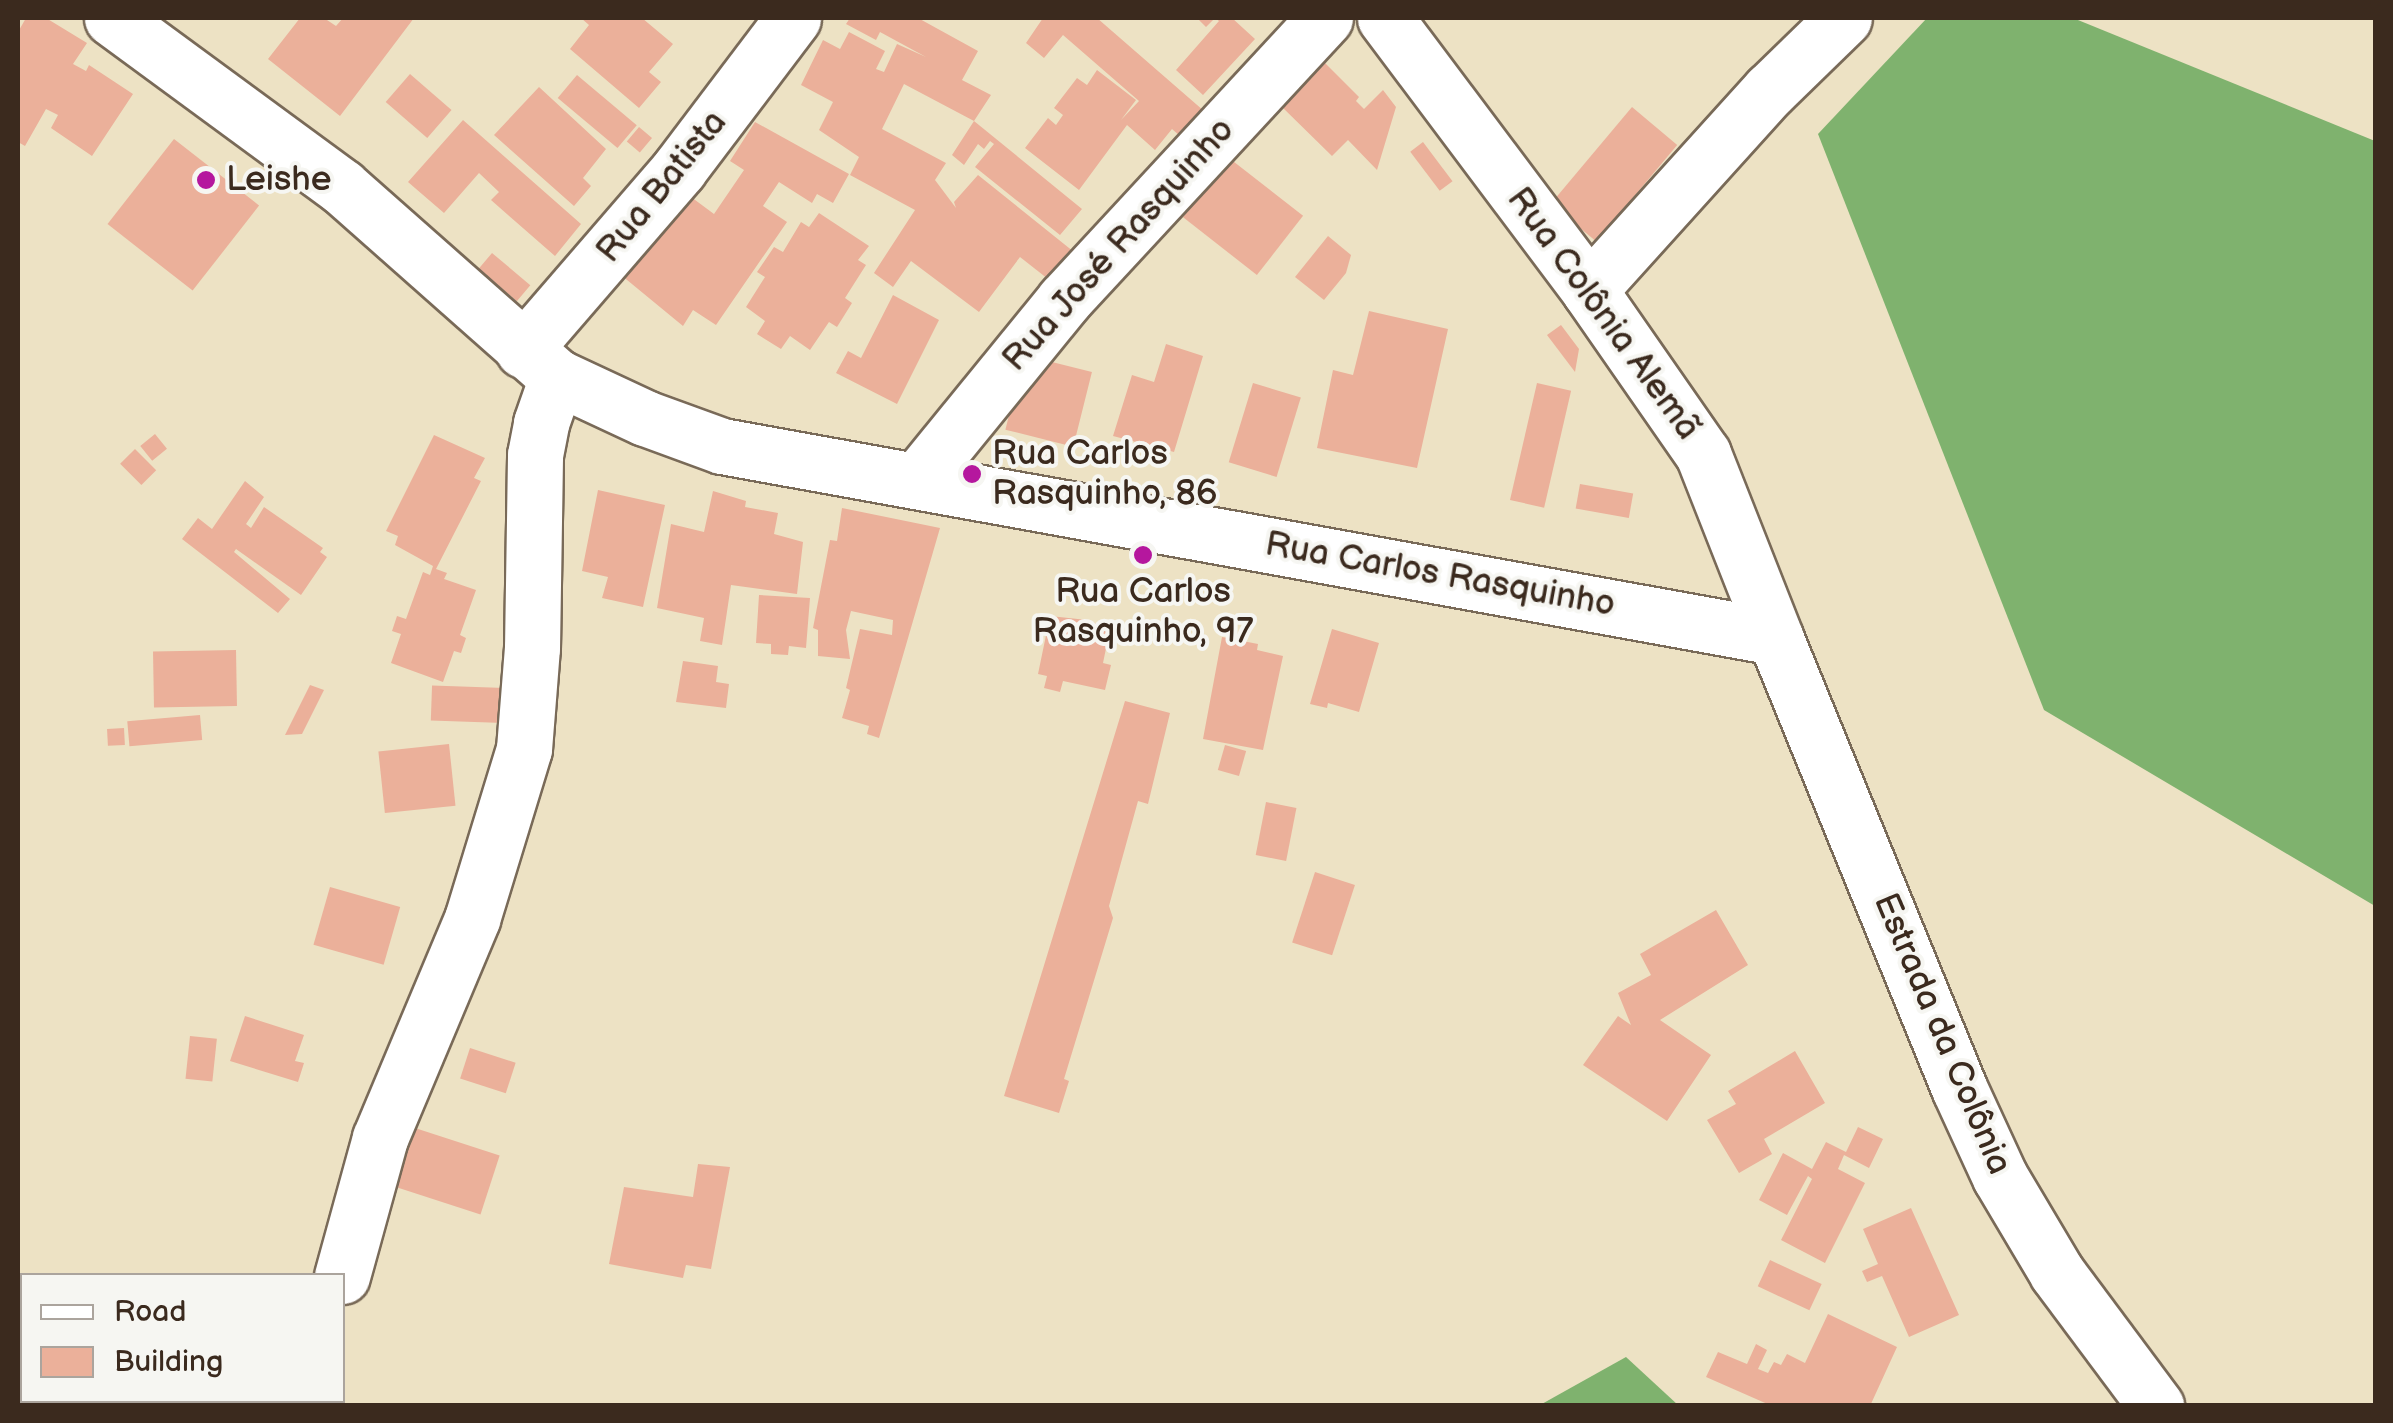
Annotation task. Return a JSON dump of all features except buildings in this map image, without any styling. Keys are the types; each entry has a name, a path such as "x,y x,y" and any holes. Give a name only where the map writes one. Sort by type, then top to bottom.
{"street":[{"name":"Rua Carlos Rasquinho","path":"112,18 342,187 540,364 644,418 722,446 919,478 1775,637"},
{"name":"Rua Batista","path":"540,364 793,18"},
{"name":"Rua José Rasquinho","path":"919,478 1064,300 1325,18"},
{"name":"Rua Colônia Alemã","path":"1385,18 1589,290 1702,454 1775,637"},
{"path":"1589,290 1770,90 1844,18"},
{"path":"343,1273 380,1138 472,918 524,749 532,648 540,364"},
{"name":"Estrada da Colônia","path":"1775,637 1959,1088 2000,1177 2058,1272 2156,1406"}],"green space":[{"path":"1927,18 2073,18 2375,141 2375,906 2044,710 1818,134"},
{"path":"1626,1357 1678,1405 1540,1405"}],"place":[{"name":"Leishe","path":"206,180"},
{"name":"Rua Carlos Rasquinho, 86","path":"972,474"},
{"name":"Rua Carlos Rasquinho, 97","path":"1143,555"}]}
